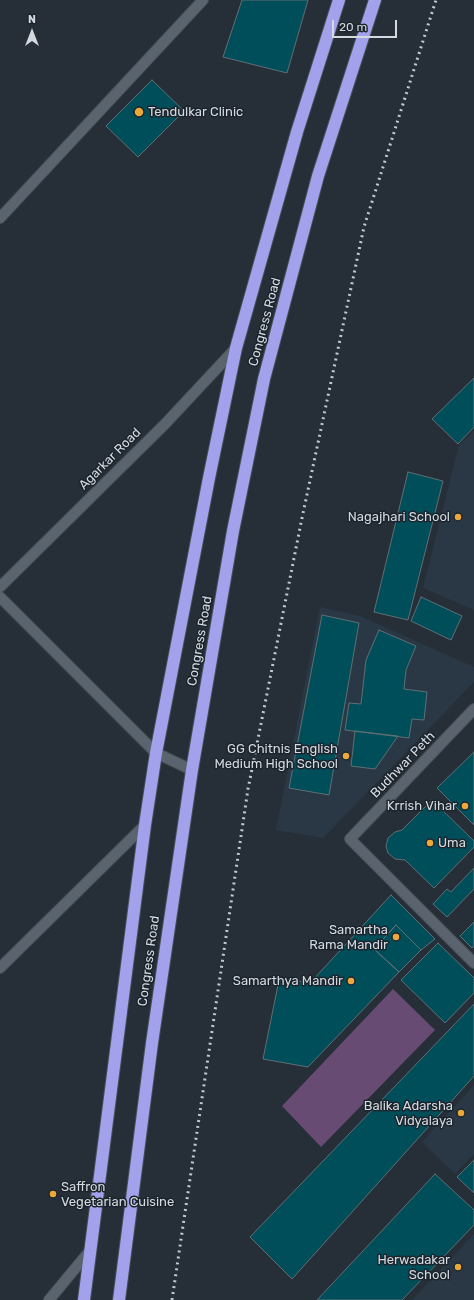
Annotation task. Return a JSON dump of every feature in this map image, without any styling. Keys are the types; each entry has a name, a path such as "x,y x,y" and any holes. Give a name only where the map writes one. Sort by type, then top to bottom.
{"highway":[{"name":"Congress Road","path":"84,1300 88,1253 156,753 236,348 298,132 339,0"},
{"name":"Congress Road","path":"119,1300 152,1043 192,770 233,531 264,379 318,176 375,0"}],"street":[{"path":"0,218 203,0"},
{"name":"Agarkar Road","path":"0,587 165,424 236,348"},
{"path":"0,597 156,753 192,770"},
{"name":"Budhwar Peth","path":"474,709 350,839 474,963"},
{"path":"0,968 145,825"},
{"path":"49,1300 88,1253"}],"shaded area":[{"name":"Nagajhari School","path":"474,431 474,610 423,588 459,445"},
{"name":"GG Chitnis English Medium High School","path":"320,607 360,616 474,667 474,682 323,838 276,830"},
{"path":"393,989 435,1030 321,1147 282,1106"},
{"name":"Balika Adarsha Vidyalaya","path":"474,1085 474,1154 455,1174 422,1142"},
{"name":"Herwadakar School","path":"474,1234 474,1300 412,1300"}],"building":[{"path":"242,0 308,0 287,73 223,57"},
{"path":"152,80 184,111 138,157 106,126"},
{"path":"474,378 474,427 458,444 432,419"},
{"name":"Nagajhari School","path":"408,472 443,481 408,620 374,612"},
{"path":"421,597 462,616 451,640 411,621"},
{"path":"322,615 359,623 329,795 289,788"},
{"path":"379,630 416,646 406,670 404,689 427,692 424,720 412,719 409,738 345,730 349,703 361,704 366,660"},
{"path":"355,731 398,736 375,769 351,766"},
{"name":"Krrish Vihar","path":"474,752 474,825 437,788"},
{"name":"Uma","path":"432,800 474,841 474,847 434,888 405,860 395,859 388,853 386,846 388,838 395,832 402,830"},
{"path":"474,868 474,889 447,917 433,904 447,889 451,892"},
{"name":"Samarthya Mandir","path":"391,895 435,939 421,950 396,925 374,949 399,972 308,1067 263,1059 279,980 311,982"},
{"path":"474,922 474,946 472,948 460,936"},
{"name":"Samartha Rama Mandir","path":"396,925 421,950 399,972 374,949"},
{"path":"438,943 474,978 474,993 445,1023 401,980"},
{"name":"Balika Adarsha Vidyalaya","path":"474,1004 474,1076 292,1279 250,1237"},
{"path":"474,1160 474,1193 457,1177"},
{"name":"Herwadakar School","path":"435,1174 474,1210 474,1225 402,1300 317,1300"}],"railway":[{"path":"172,1300 248,789 302,518 364,227 436,0"}],"place":[{"name":"Tendulkar Clinic","path":"139,112"},
{"name":"Nagajhari School","path":"458,517"},
{"name":"GG Chitnis English Medium High School","path":"346,756"},
{"name":"Krrish Vihar","path":"465,806"},
{"name":"Uma","path":"430,843"},
{"name":"Samartha Rama Mandir","path":"396,937"},
{"name":"Samarthya Mandir","path":"351,981"},
{"name":"Balika Adarsha Vidyalaya","path":"461,1113"},
{"name":"Saffron Vegetarian Cuisine","path":"53,1194"},
{"name":"Herwadakar School","path":"458,1267"}]}
